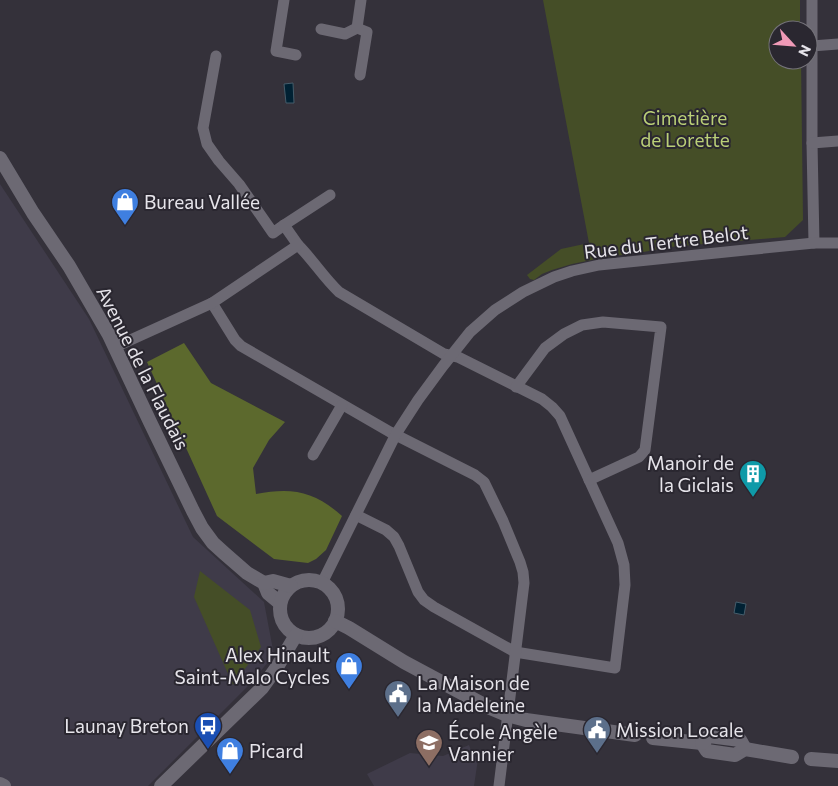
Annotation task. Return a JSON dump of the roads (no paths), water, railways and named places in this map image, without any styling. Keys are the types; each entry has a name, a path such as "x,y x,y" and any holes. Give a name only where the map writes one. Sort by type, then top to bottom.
{"street":[{"path":"284,0 276,51 296,55"},
{"path":"357,28 361,0"},
{"path":"812,0 812,20"},
{"path":"321,29 345,34 357,28"},
{"path":"357,28 366,32 360,75"},
{"path":"818,46 838,44"},
{"path":"216,56 203,128 207,144 239,184 273,233 330,195"},
{"path":"812,70 814,243"},
{"path":"812,144 838,141"},
{"name":"Avenue de la Flaudais","path":"0,158 69,266 115,347 202,528 213,543 224,553 248,573 264,583 268,593 280,603"},
{"path":"284,225 328,282 339,292 444,354 458,357 542,400 552,406 560,416 618,543 624,565 625,585 615,668 515,652 434,607 424,600 418,592 394,537 386,530 356,515"},
{"name":"Rue du Tertre Belot","path":"322,583 396,434 418,400 470,332 495,310 523,292 554,277 599,265 814,243 838,243"},
{"path":"115,347 212,303 298,244"},
{"path":"212,303 235,340 241,346 342,404 475,476 484,482 490,492 523,572 524,583 499,786"},
{"path":"516,387 544,348 564,334 582,325 603,322 661,326 645,450 640,457 590,480"},
{"path":"313,455 342,404"},
{"path":"306,580 315,580 322,583 334,595 337,604 335,621 323,634 305,638 296,635 288,630 282,622 280,603 286,591 298,582 306,580"},
{"name":"Avenue de la Flaudais","path":"264,583 273,581 291,586"},
{"path":"335,621 429,675 488,707 507,715 526,720 636,735"},
{"path":"161,786 262,688 296,635"},
{"path":"653,738 702,743 707,751 734,755 745,749 792,757"},
{"path":"811,759 838,762"},
{"path":"0,784 4,786"}],"water":[{"path":"293,83 294,103 286,103 284,84"},
{"path":"736,602 746,604 744,615 734,613"}],"place":[{"name":"Bureau Vallée","path":"125,226"},
{"name":"Manoir de la Giclais","path":"753,498"},
{"name":"Alex Hinault Saint-Malo Cycles","path":"349,690"},
{"name":"La Maison de la Madeleine","path":"398,718"},
{"name":"Launay Breton","path":"208,750"},
{"name":"Mission Locale","path":"597,754"},
{"name":"École Angèle Vannier","path":"429,767"},
{"name":"Picard","path":"230,775"}],"park label":[{"name":"Cimetière de Lorette","path":"685,129"}]}
